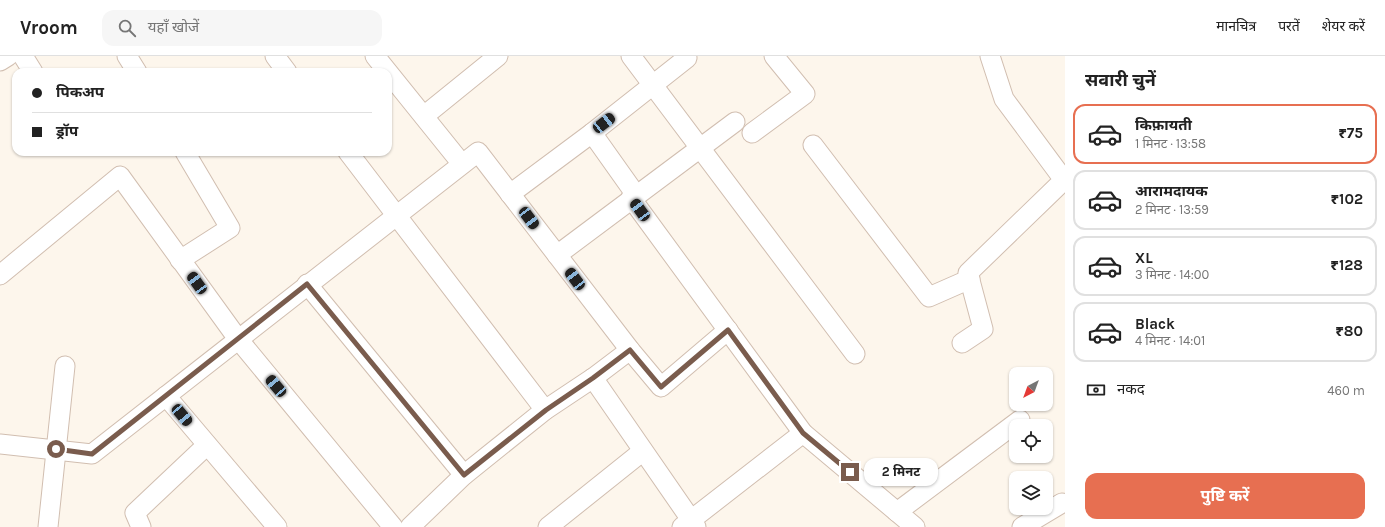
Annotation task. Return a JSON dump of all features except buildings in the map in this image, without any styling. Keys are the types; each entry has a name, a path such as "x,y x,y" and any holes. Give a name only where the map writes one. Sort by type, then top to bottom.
{"street":[{"path":"0,61 8,56"},
{"path":"23,56 30,68"},
{"path":"127,56 134,68"},
{"path":"275,56 285,68"},
{"path":"375,56 385,68"},
{"path":"424,116 498,56"},
{"path":"631,56 855,354"},
{"path":"752,133 805,94 774,56"},
{"path":"962,343 983,328 968,273 1064,180 1004,99 990,56"},
{"path":"510,194 592,133 687,58"},
{"path":"392,77 462,164"},
{"path":"557,255 735,122"},
{"path":"592,133 634,197 803,433 906,522 1009,430"},
{"path":"813,145 928,297 970,279"},
{"path":"0,444 92,454 307,284 478,152 630,350 661,387 728,330"},
{"path":"180,260 230,228 187,156"},
{"path":"351,156 546,410"},
{"path":"0,275 120,176 238,339 393,527"},
{"path":"307,284 464,475"},
{"path":"410,527 464,475 546,410 593,378 630,350"},
{"path":"48,527 65,366"},
{"path":"593,378 643,451 689,525 803,433"},
{"path":"166,396 277,527"},
{"path":"141,527 135,513 207,445"},
{"path":"548,527 643,451"},
{"path":"1022,527 1062,503"}],"route":[{"path":"56,449 92,454 307,284 464,475 546,410 593,378 630,350 661,387 728,330 803,433 850,472"}]}
